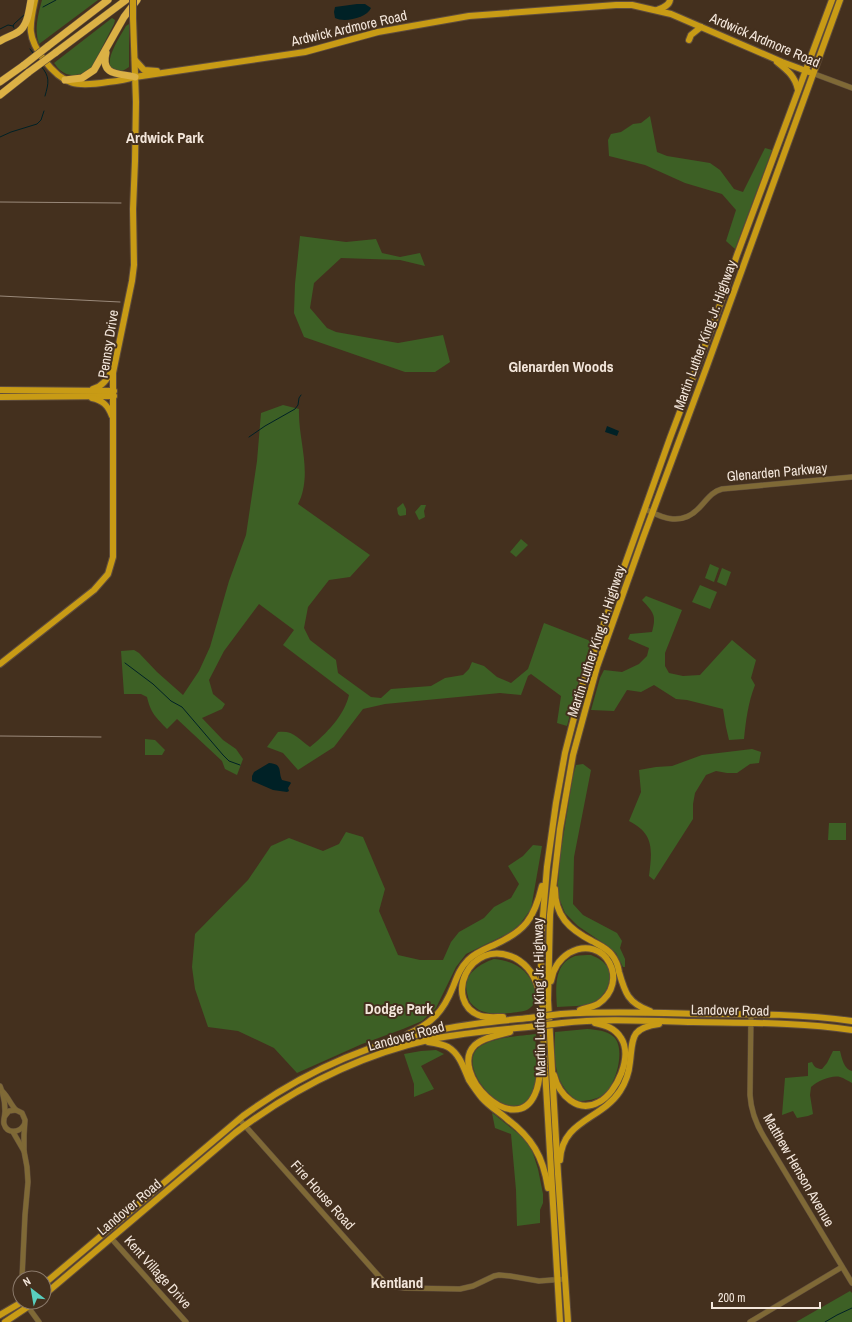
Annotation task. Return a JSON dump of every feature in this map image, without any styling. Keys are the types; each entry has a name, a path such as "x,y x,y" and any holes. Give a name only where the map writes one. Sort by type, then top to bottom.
{"highway":[{"path":"0,41 22,29 25,24 31,0"},
{"path":"0,82 108,0"},
{"path":"0,94 126,0"},
{"path":"65,80 82,78 96,67 124,17 137,0"},
{"path":"107,47 104,60 110,72 117,75 135,77"}],"main road":[{"name":"Ardwick Ardmore Road","path":"35,0 30,26 33,43 41,56 55,73 65,80 76,84 88,85 126,80 135,77 304,52 371,34 469,16 602,5 632,5 671,14 812,73"},
{"name":"Pennsy Drive","path":"0,664 94,590 108,574 113,557 114,368 134,265 133,209 136,161 133,0"},
{"path":"657,10 666,6 670,0"},
{"name":"Martin Luther King Jr. Highway","path":"560,1322 543,1035 542,928 547,868 554,816 566,753 583,683 832,0"},
{"name":"Martin Luther King Jr. Highway","path":"568,1322 548,1000 549,921 562,814 573,754 589,693 608,635 786,149 812,73 840,0"},
{"path":"689,40 691,35 701,27"},
{"path":"771,57 792,74 798,90"},
{"path":"135,60 144,70 172,72"},
{"path":"86,390 100,386 104,383 114,368"},
{"path":"0,390 86,390 114,394"},
{"path":"0,398 114,394"},
{"path":"76,396 93,398 103,402 108,406 113,419"},
{"path":"600,635 608,635"},
{"path":"555,867 556,902 558,910 564,921 576,932 610,952 618,965 624,989 628,997 637,1005 655,1013"},
{"path":"391,1041 420,1028 436,1017 447,1002 461,968 471,957 511,936 525,924 532,916 538,903 547,868"},
{"path":"548,1000 554,969 566,955 577,950 588,949 598,952 606,957 611,965 613,975 612,985 606,997 592,1007 561,1014"},
{"path":"528,1018 481,1016 474,1011 466,1002 462,989 464,978 470,966 481,958 492,955 504,955 515,959 525,965 534,978 542,1004"},
{"name":"Landover Road","path":"52,1277 239,1119 275,1094 316,1071 357,1053 391,1041 452,1027 561,1014 601,1012 810,1016 852,1021"},
{"path":"551,1059 557,1085 564,1096 571,1101 589,1106 600,1102 608,1096 617,1083 622,1072 625,1056 624,1044 619,1034 610,1027 588,1021"},
{"name":"Landover Road","path":"52,1288 245,1125 284,1099 320,1078 372,1056 424,1041 458,1035 528,1026 588,1021 750,1022 809,1025 852,1030"},
{"path":"560,1198 560,1160 564,1142 575,1127 605,1108 619,1093 628,1073 634,1035 640,1029 650,1025 680,1021"},
{"path":"528,1026 483,1040 475,1045 471,1051 469,1064 473,1078 483,1093 498,1105 507,1109 516,1109 524,1106 533,1098 537,1091 539,1081 543,1035"},
{"path":"424,1041 443,1045 453,1050 459,1057 470,1082 478,1094 523,1132 531,1142 539,1154 544,1169 553,1213"},
{"path":"316,1071 320,1078"},
{"path":"0,1315 12,1308"},
{"path":"5,1322 21,1310"}],"street":[{"name":"Ardwick Ardmore Road","path":"812,73 852,88"},
{"name":"Glenarden Parkway","path":"645,510 669,519 678,519 695,511 709,496 722,488 852,478"},
{"name":"Matthew Henson Avenue","path":"751,1014 750,1095 755,1120 852,1283"},
{"path":"0,1086 2,1092 5,1126 9,1131 13,1132 24,1152"},
{"path":"2,1092 6,1095 11,1105 23,1115 25,1120 24,1152 28,1182 22,1270"},
{"path":"5,1116 9,1111 16,1110"},
{"name":"Fire House Road","path":"239,1119 389,1286 405,1288 460,1289 473,1286 499,1275 534,1281 557,1280"},
{"path":"13,1132 24,1126"},
{"name":"Kent Village Drive","path":"111,1238 186,1322"},
{"path":"750,1322 842,1266"},
{"path":"557,1280 565,1280"},
{"path":"32,1310 38,1322"}],"green space":[{"path":"42,0 98,0 39,44 37,27"},
{"path":"112,18 115,20 114,24 92,67 89,70 81,74 72,75 64,73 58,69 54,63"},
{"path":"129,24 129,67 122,71 116,71 111,67 111,56 120,36"},
{"path":"650,116 657,152 667,156 710,163 720,170 734,189 743,192 765,148 772,150 735,249 726,241 736,210 722,194 685,183 645,165 609,156 608,140 611,134 621,132 633,124 641,123"},
{"path":"300,236 346,242 376,239 382,253 400,257 420,253 425,266 400,260 341,258 314,283 310,308 327,328 336,332 398,343 443,335 450,362 435,372 405,372 304,337 294,313 295,284"},
{"path":"283,405 299,409 305,480 298,504 370,555 350,577 329,580 308,607 304,628 310,640 336,660 338,673 371,697 381,698 391,689 431,686 445,678 463,675 469,669 472,662 484,666 497,677 511,683 528,669 544,623 588,640 591,643 581,673 567,726 557,723 561,696 531,674 528,676 521,695 500,693 385,704 363,709 334,747 298,770 283,753 267,747 278,732 288,732 296,736 310,747 334,724 347,703 349,695 283,645 294,630 259,604 224,651 209,680 213,694 225,704 222,709 202,718 223,740 236,749 243,759 237,775 225,769 222,761 177,719 167,729 152,711 147,697 141,694 124,694 121,651 134,650 139,653 157,672 183,695 199,671 210,647 229,581 246,535 257,461 261,413"},
{"path":"403,503 406,509 406,515 400,516 397,508"},
{"path":"421,505 426,505 424,511 425,517 419,520 415,512"},
{"path":"521,539 528,545 516,557 510,552"},
{"path":"710,564 719,568 714,582 705,578"},
{"path":"722,568 731,572 726,586 717,582"},
{"path":"700,585 717,592 710,609 692,602"},
{"path":"646,596 682,610 665,653 665,666 669,673 683,676 700,675 732,640 756,660 751,678 755,685 749,705 744,739 729,740 723,709 687,700 676,699 654,685 641,692 627,690 614,711 591,710 600,678 604,670 622,672 639,664 647,656 649,648 628,639 630,634 652,632 654,622 653,614 642,600"},
{"path":"145,739 155,740 165,750 162,755 145,755"},
{"path":"752,749 761,752 759,763 750,764 737,773 716,771 706,775 695,793 693,819 654,880 649,876 651,851 648,838 644,832 629,821 641,792 639,770 672,766 702,755"},
{"path":"583,764 591,770 574,857 573,904 583,915 617,933 622,941 620,948 625,959 625,967 623,967 616,953 578,926 565,913 557,893 561,850 573,776 576,765"},
{"path":"829,823 846,823 846,840 828,840"},
{"path":"346,832 363,837 385,889 379,911 398,955 420,960 443,960 451,942 459,932 484,918 494,907 511,898 519,884 508,866 523,856 533,845 542,846 531,909 520,924 511,932 466,954 456,967 436,1008 422,1021 362,1044 297,1073 274,1048 238,1031 208,1027 195,989 192,967 195,934 248,880 271,846 289,838 323,851 339,844"},
{"path":"591,955 605,963 610,972 609,982 605,992 598,1000 590,1004 557,1007 556,985 559,971 568,960 575,956"},
{"path":"494,959 514,964 529,977 535,989 536,997 534,1004 528,1010 512,1013 489,1013 479,1010 470,1002 466,987 469,976 478,967"},
{"path":"587,1029 605,1032 614,1037 618,1043 619,1050 618,1067 612,1083 604,1094 591,1100 577,1101 563,1086 559,1078 555,1061 555,1032"},
{"path":"536,1034 536,1077 533,1093 529,1099 519,1105 508,1105 497,1100 486,1091 478,1080 473,1068 473,1057 478,1048 490,1041 498,1039"},
{"path":"436,1050 444,1054 421,1066 434,1089 414,1097 414,1084 404,1054"},
{"path":"833,1051 840,1051 845,1066 852,1071 852,1083 840,1077 829,1078 821,1081 811,1087 810,1095 813,1114 797,1118 793,1111 782,1115 785,1078 808,1076 808,1063 812,1062 816,1067 822,1069"},
{"path":"492,1113 520,1135 531,1147 538,1169 543,1194 543,1203 540,1210 540,1223 517,1226 516,1190 511,1134 495,1128"},
{"path":"850,1291 852,1293 852,1322 796,1322"}],"water":[{"path":"365,4 371,8 369,12 355,19 344,20 335,18 335,7"},
{"path":"607,426 619,431 617,436 605,432"},
{"path":"269,763 278,766 282,780 291,783 288,788 289,791 273,790 252,781 254,772"}],"waterway":[{"path":"43,7 56,0"},
{"path":"14,28 14,24 25,14"},
{"path":"0,29 8,25 13,26"},
{"path":"30,49 33,53"},
{"path":"41,66 46,73 48,80 45,96"},
{"path":"0,137 37,124 41,120 44,111"},
{"path":"249,437 295,409 301,395"},
{"path":"125,663 153,684 171,701 182,707 223,755 229,761 240,765"},
{"path":"825,1322 852,1308"}],"railway":[{"path":"0,202 121,203"},
{"path":"0,296 120,302"},
{"path":"0,736 101,737"}],"district":[{"name":"Ardwick Park","path":"165,138"},
{"name":"Glenarden Woods","path":"561,367"},
{"name":"Dodge Park","path":"399,1009"},
{"name":"Kentland","path":"397,1283"}]}
